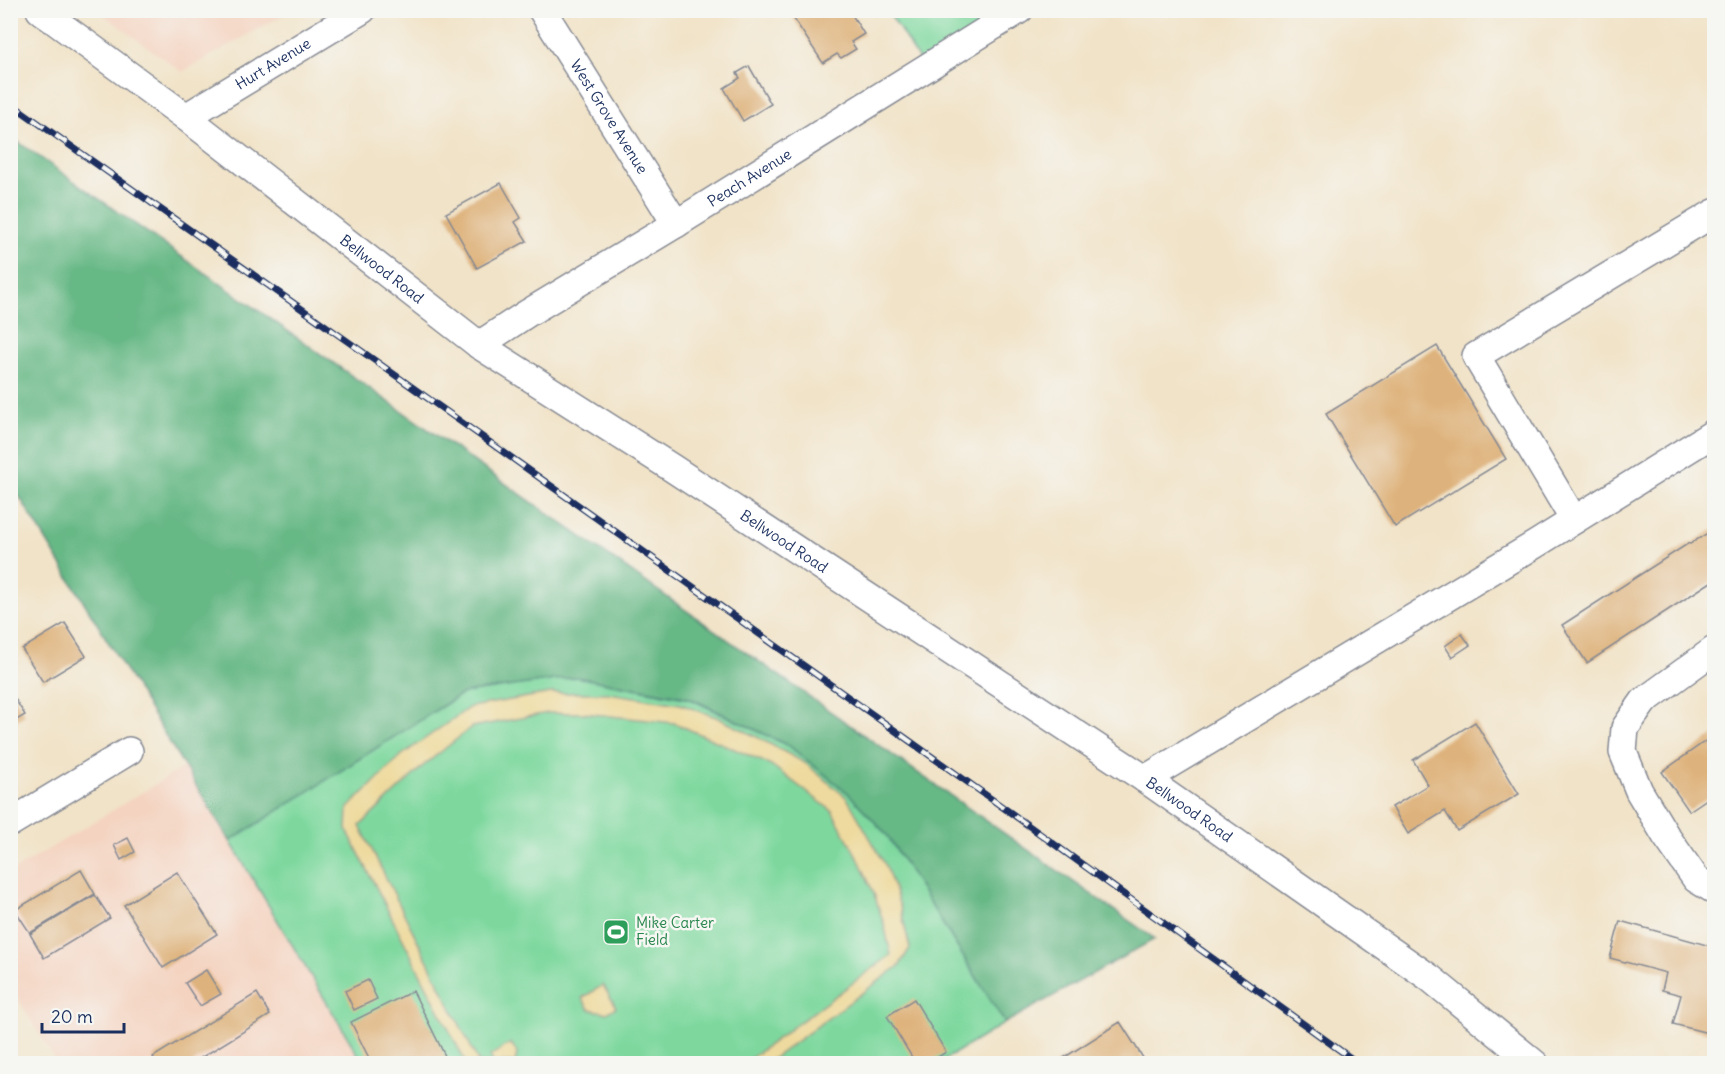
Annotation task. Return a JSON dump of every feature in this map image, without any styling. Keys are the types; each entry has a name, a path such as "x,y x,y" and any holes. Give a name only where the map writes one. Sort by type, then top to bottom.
{"street":[{"name":"Bellwood Road","path":"40,10 186,117 479,345 682,475 1145,779 1430,978 1535,1064"},
{"name":"Hurt Avenue","path":"186,117 362,10"},
{"name":"West Grove Avenue","path":"542,10 676,224"},
{"name":"Peach Avenue","path":"479,345 1019,10"},
{"path":"1574,520 1476,356 1714,213"},
{"path":"1145,779 1714,433"},
{"path":"1714,650 1644,701 1625,728 1623,752 1639,791 1666,836 1696,879 1714,890"},
{"path":"10,823 129,750"}],"shaded area":[{"path":"98,11 290,11 182,72"},
{"path":"184,767 363,1063 57,1063 11,987 11,872"}],"green space":[{"path":"888,11 1019,11 925,69"},
{"path":"11,137 1155,939 1005,1023 887,835 848,793 789,746 690,698 576,677 463,693 230,841 11,483"},
{"name":"Mike Carter Field","path":"576,677 690,699 789,746 848,793 887,835 1005,1023 939,1063 363,1063 230,841 463,693"}],"sand":[{"path":"551,693 608,693 680,704 716,717 805,763 847,798 886,866 900,906 910,948 899,966 767,1063 744,1063 891,955 874,894 860,862 832,811 771,765 674,723 583,713 548,713 472,727 423,766 360,826 479,1063 466,1063 347,830 348,808 402,755 470,707"},
{"path":"603,985 616,1007 607,1013 589,1009 582,998"},
{"path":"511,1043 517,1053 515,1063 494,1063 490,1056"}],"building":[{"path":"794,10 849,10 864,34 851,42 856,49 841,58 837,54 823,63 790,13"},
{"path":"749,66 771,104 743,121 724,88 740,78 737,73"},
{"path":"501,183 521,218 515,222 527,241 477,268 446,213"},
{"path":"1437,346 1506,459 1395,527 1326,414"},
{"path":"1714,529 1714,580 1587,663 1562,625"},
{"path":"65,623 86,656 43,682 22,649"},
{"path":"1462,634 1470,645 1452,657 1445,646"},
{"path":"10,691 25,715 10,724"},
{"path":"1475,722 1519,794 1457,831 1445,811 1408,834 1392,807 1428,785 1413,760"},
{"path":"1714,735 1714,794 1689,811 1662,772"},
{"path":"128,838 135,852 121,860 114,845"},
{"path":"81,870 95,894 30,933 15,910"},
{"path":"177,872 217,934 163,968 124,905"},
{"path":"95,895 110,918 44,958 30,934"},
{"path":"1620,921 1714,947 1714,1009 1708,1033 1673,1024 1681,995 1662,990 1666,973 1610,958"},
{"path":"206,970 221,994 200,1006 185,983"},
{"path":"368,980 377,999 354,1010 345,991"},
{"path":"413,991 449,1064 372,1064 351,1022"},
{"path":"257,993 270,1015 191,1064 157,1064 153,1057"},
{"path":"914,999 946,1052 927,1064 916,1064 887,1016"},
{"path":"1120,1022 1147,1064 1054,1064"}],"railway":[{"path":"10,103 1011,813 1359,1064"}],"place":[{"name":"Mike Carter Field","path":"616,932"}]}
